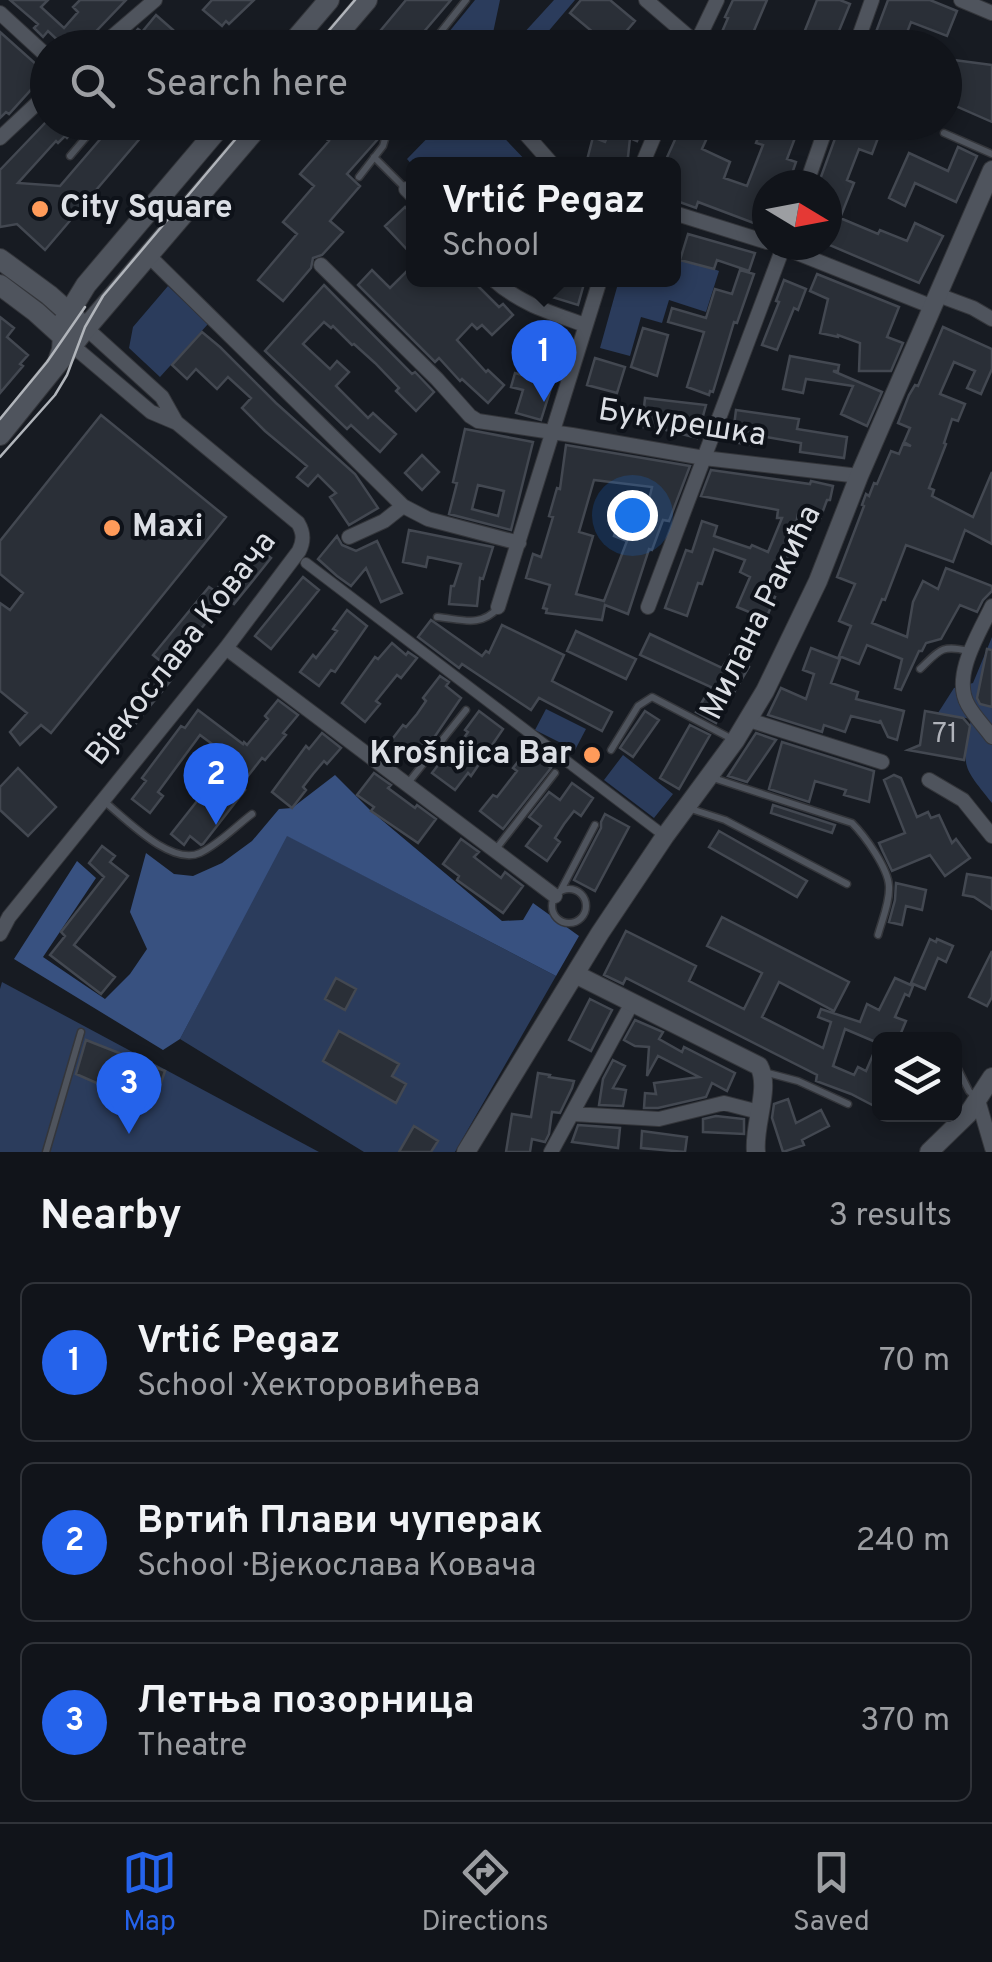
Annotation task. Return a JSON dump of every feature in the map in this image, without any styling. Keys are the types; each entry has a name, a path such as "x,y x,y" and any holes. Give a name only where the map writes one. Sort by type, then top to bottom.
{"main road":[{"path":"303,30 329,0"},
{"path":"341,30 367,0"},
{"path":"0,435 55,368 77,320 86,285 209,140"},
{"path":"77,320 149,256 247,140"},
{"path":"0,259 77,320"},
{"path":"0,285 68,341"}],"street":[{"path":"120,30 155,0"},
{"path":"646,0 679,30"},
{"path":"702,30 717,0"},
{"path":"861,30 872,0"},
{"path":"961,0 992,13"},
{"path":"0,13 30,41"},
{"path":"0,138 30,110"},
{"path":"811,170 822,140"},
{"name":"Милана Ракића","path":"466,1152 665,836 749,720 818,581 859,476 992,170"},
{"path":"681,215 752,237"},
{"path":"149,256 403,506 428,519 519,543"},
{"path":"648,607 777,260"},
{"path":"822,260 936,300 973,308 992,319"},
{"name":"Букурешка","path":"321,265 470,416 484,422 704,458 859,476"},
{"path":"502,287 535,308 585,325"},
{"path":"498,606 598,287"},
{"name":"Вјекослава Ковача","path":"77,320 162,398 176,422"},
{"name":"Вјекослава Ковача","path":"0,934 9,917 226,648 303,543 298,523 176,422 151,412 68,341"},
{"path":"350,537 384,521 403,506"},
{"path":"306,562 665,836"},
{"path":"992,606 970,651 964,682 965,699 992,737"},
{"path":"226,648 558,893"},
{"path":"749,720 882,762"},
{"path":"929,780 968,804 992,836"},
{"path":"575,974 759,1066 764,1085 756,1152"},
{"path":"550,1152 632,1003"},
{"path":"928,1152 968,1114 992,1077"},
{"path":"978,1100 990,1140"},
{"path":"573,1114 659,1119 724,1103 758,1112"}],"lane":[{"path":"442,30 466,0"},
{"path":"70,156 84,140"},
{"path":"359,177 385,140"},
{"path":"960,140 992,154"},
{"path":"374,157 406,189"},
{"path":"437,617 478,621 490,617 498,606"},
{"path":"920,669 943,648 970,651"},
{"path":"610,750 638,706 652,697 735,741"},
{"path":"408,784 466,710"},
{"path":"495,850 555,772"},
{"path":"709,776 852,823 862,832 888,882 878,935"},
{"path":"103,800 173,854 189,857 206,850 252,814"},
{"path":"686,808 725,820 847,884"},
{"path":"558,893 574,889 580,893 586,904 582,917 571,922 559,920 552,908 558,893 595,825"},
{"path":"46,1152 81,1032"},
{"path":"763,1072 798,1081 848,1104"},
{"path":"962,1077 978,1100"}],"shaded area":[{"path":"475,0 500,0 494,30 451,30"},
{"path":"554,0 575,0 549,30 527,30"},
{"path":"425,140 506,140 522,157 409,157"},
{"path":"681,257 719,271 706,312 669,300 662,323 641,317 630,356 600,348 617,287 681,287"},
{"path":"168,286 208,324 160,377 129,348 133,327"},
{"path":"992,637 992,803 966,765 971,719 938,713 954,688 973,683"},
{"path":"546,709 586,729 575,750 535,730"},
{"path":"623,755 673,794 654,818 604,780"},
{"path":"335,775 371,811 502,921 523,920 533,903 579,936 556,976 287,836 180,1039 163,1050 14,959 77,861 96,878 43,957 105,999 130,974 147,949 130,912 146,853 174,874 193,876 222,863 252,841 279,809 292,808"},
{"path":"286,835 556,976 455,1152 364,1152 180,1039"},
{"path":"2,982 319,1152 0,1152"}],"building":[{"path":"10,0 48,0 41,7 64,28 78,12 73,7 80,0 126,0 97,30 36,30 38,24"},
{"path":"212,0 254,0 222,26 203,10"},
{"path":"406,0 451,0 425,30 381,30"},
{"path":"581,0 610,0 635,21 627,30 590,30 570,13"},
{"path":"733,0 767,0 754,30 723,30 728,18 725,17"},
{"path":"817,0 850,4 839,30 805,30"},
{"path":"888,0 930,0 957,11 949,30 932,30 911,22 908,30 877,30"},
{"path":"156,15 173,30 144,30"},
{"path":"0,32 30,59 30,91 9,114 6,112 0,118"},
{"path":"962,61 992,65 992,122 962,109"},
{"path":"30,139 61,140 18,183 60,186 100,140 139,140 45,250 17,224 0,227 0,170"},
{"path":"377,140 347,174 360,186 330,221 343,232 322,255 313,258 311,268 283,301 258,280 297,234 283,222 314,186 300,174 329,141"},
{"path":"592,140 630,140 628,157 588,157"},
{"path":"675,140 706,140 702,149 730,162 724,178 747,186 752,173 752,222 698,202 696,208 681,203 681,157 667,157"},
{"path":"757,140 794,140 787,159 796,162 793,170 753,170 763,145 756,143"},
{"path":"834,140 877,140 872,154 859,149 847,180 854,183 842,213 842,170 823,170"},
{"path":"958,147 977,156 956,202 915,183 905,206 889,198 909,153 948,171"},
{"path":"406,208 406,248 385,226"},
{"path":"842,219 907,241 915,223 943,236 919,283 842,250"},
{"path":"688,234 752,252 753,260 749,271 717,260 714,269 681,260"},
{"path":"372,270 390,288 406,272 406,287 479,287 513,315 492,335 482,325 477,329 472,324 457,340 486,372 504,385 488,403 439,358 435,362 358,285"},
{"path":"740,270 754,274 709,395 687,387 704,332 668,322 672,308 706,318 715,289 732,294"},
{"path":"817,274 899,307 887,337 903,343 891,371 859,371 860,343 820,333 828,299 810,291"},
{"path":"784,280 806,289 777,350 762,345"},
{"path":"324,285 434,392 416,411 375,363 324,322 303,344 330,369 337,361 349,372 336,386 368,418 373,413 396,434 380,452 351,425 347,429 265,351"},
{"path":"543,287 583,287 578,305 542,294"},
{"path":"0,317 14,328 7,337 28,355 0,393"},
{"path":"534,326 568,334 541,420 516,413 523,390 511,387 515,373 526,376"},
{"path":"943,327 992,349 992,369 981,394 967,388 975,371 954,362 940,394 965,404 958,421 952,419 929,488 934,490 932,496 973,517 992,472 992,544 965,530 953,562 906,545 872,623 907,637 913,602 923,581 938,589 946,568 992,586 992,591 977,612 960,605 941,639 926,643 919,651 901,690 895,688 902,659 867,645 859,664 839,656 851,626 839,621 855,584 837,577 866,494 869,496 874,483 877,484 891,451 899,454 903,444 911,446 904,442 910,428 898,423"},
{"path":"643,328 668,335 657,376 631,367"},
{"path":"202,332 355,474 378,508 349,525 330,497 336,493 318,475 308,486 297,477 307,466 242,408 251,398 228,377 217,389 196,369 187,379 172,365"},
{"path":"790,356 839,365 838,371 833,371 882,392 867,426 841,414 853,386 806,379 803,393 783,389"},
{"path":"595,358 625,367 617,393 587,385"},
{"path":"645,398 706,405 697,438 642,427"},
{"path":"736,410 799,419 797,429 847,437 844,458 800,452 801,443 761,436 759,446 732,442"},
{"path":"101,415 226,517 51,733 41,725 20,745 10,732 27,713 0,691 0,603 10,610 23,593 0,574 0,541"},
{"path":"465,429 533,442 511,530 449,514 457,483 453,482","holes":["478,485 504,491 498,516 472,509"]},
{"path":"566,445 690,466 669,521 663,520 652,550 649,549 628,614 605,605 602,620 546,613 543,608 550,585 526,578 533,554 541,557 553,517 549,516 557,488 560,489","holes":["594,480 652,487 644,521 622,513 614,536 627,541 604,601 576,594 593,536 579,532"]},
{"path":"422,455 439,472 422,490 405,473"},
{"path":"711,470 833,486 820,519 798,514 794,534 805,538 796,561 782,555 765,593 775,597 766,619 737,607 750,577 740,572 745,560 714,549 687,616 665,608 686,550 692,552 702,521 717,526 714,536 768,552 782,518 777,518 778,510 701,496"},
{"path":"409,530 493,547 483,579 480,578 477,606 449,604 451,586 461,564 428,557 426,567 403,562"},
{"path":"337,536 342,545 356,551 377,541 402,593 381,602 366,568 351,586 337,576 318,559"},
{"path":"253,544 271,558 234,604 226,598 169,668 153,655 209,587 215,591"},
{"path":"303,577 319,590 271,649 255,636"},
{"path":"347,610 367,626 335,672 331,670 319,686 300,672 337,631 333,629"},
{"path":"431,620 482,656 486,651 489,653 502,625 564,655 552,681 612,712 602,731 539,698 531,710 462,664 459,668 418,637"},
{"path":"576,631 636,659 626,679 567,651"},
{"path":"650,634 722,668 730,655 749,667 716,723 696,712 711,687 640,655"},
{"path":"392,643 406,655 408,652 417,658 401,678 397,675 365,722 342,703 375,657 378,659"},
{"path":"811,648 840,659 831,683 858,692 856,699 904,711 897,740 888,737 880,720 851,716 845,732 824,725 822,732 768,715 781,688 806,699 814,674 803,670"},
{"path":"987,649 992,650 992,707 980,704 977,698"},
{"path":"159,667 172,679 115,749 102,738"},
{"path":"440,676 461,698 429,745 426,742 413,759 390,742 417,714 426,701 423,698"},
{"path":"278,700 298,715 283,733 286,735 240,786 245,790 203,844 190,836 184,845 171,834 231,758 200,735 158,792 163,796 150,813 132,799 146,781 142,778 198,710 247,745"},
{"path":"479,711 503,729 471,776 468,773 455,790 432,773 445,756 449,759"},
{"path":"645,711 659,720 633,757 620,748"},
{"path":"925,711 963,718 970,726 964,760 908,750 920,745"},
{"path":"690,725 710,735 679,789 660,778"},
{"path":"322,733 341,748 313,774 292,808 272,792 306,746 309,749"},
{"path":"756,733 776,740 747,782 728,776"},
{"path":"782,742 874,771 869,802 815,781 809,802 769,789"},
{"path":"527,750 551,768 503,829 480,811 493,795 497,797"},
{"path":"18,768 56,807 28,836 0,810 0,787"},
{"path":"374,773 391,785 388,788 436,819 418,843 371,811 374,807 357,795"},
{"path":"894,775 901,778 917,817 928,812 931,818 939,815 952,843 956,839 970,858 945,876 930,855 892,871 879,843 905,833 884,780"},
{"path":"572,783 593,798 581,816 574,811 564,824 555,838 560,842 547,861 526,846 541,826 529,817 549,792 560,800"},
{"path":"773,805 835,825 832,833 771,813"},
{"path":"605,814 629,827 595,891 574,880"},
{"path":"719,831 807,881 797,897 709,847"},
{"path":"461,839 479,852 474,857 501,878 505,872 523,886 503,913 457,880 459,876 443,864"},
{"path":"102,846 115,856 110,862 128,876 74,945 115,977 101,994 50,955 65,936 61,932 104,877 89,863"},
{"path":"967,874 992,878 992,909 963,895"},
{"path":"896,883 926,890 922,910 906,906 902,925 889,922"},
{"path":"722,917 849,982 834,1011 779,982 762,1017 823,1048 831,1022 818,1017 821,1009 860,1022 867,1004 879,1010 895,978 913,986 895,1017 906,1021 901,1032 872,1032 872,1040 845,1029 833,1066 854,1075 858,1067 866,1071 872,1057 872,1105 816,1081 817,1075 626,978 623,984 604,975 626,931 696,966 689,981 744,1009 762,973 707,946"},
{"path":"930,939 953,946 946,962 938,958 925,989 911,983"},
{"path":"992,951 992,997 987,1006 969,997"},
{"path":"336,978 356,989 345,1010 325,999"},
{"path":"590,999 612,1010 591,1051 569,1040"},
{"path":"635,1020 663,1032 659,1039 682,1052 684,1047 735,1073 727,1091 712,1083 706,1097 644,1108 645,1093 656,1094 654,1083 699,1077 658,1056 647,1076 649,1047 624,1040"},
{"path":"339,1031 399,1064 392,1076 406,1084 396,1103 323,1061"},
{"path":"86,1040 165,1071 156,1098 124,1086 106,1095 99,1084 76,1074"},
{"path":"613,1060 625,1066 613,1088 626,1090 623,1106 599,1105 603,1079"},
{"path":"538,1073 574,1081 572,1088 560,1113 552,1112 545,1142 532,1139 530,1152 506,1152 512,1114 531,1117"},
{"path":"788,1099 796,1123 821,1110 829,1126 802,1140 804,1145 783,1152 772,1118 774,1104"},
{"path":"703,1119 744,1119 744,1134 703,1132"},
{"path":"578,1125 620,1128 618,1148 572,1142"},
{"path":"414,1126 438,1141 431,1152 399,1152"},
{"path":"642,1131 687,1137 685,1152 641,1148"}],"tram line":[{"path":"329,30 355,0"},
{"path":"0,457 55,395 103,296 235,140"},
{"path":"0,419 85,307"}],"place":[{"name":"City Square","path":"40,209"},
{"name":"Vrtić Pegaz","path":"544,402"},
{"name":"Maxi","path":"112,528"},
{"name":"Krošnjica Bar","path":"592,755"},
{"name":"Вртић Плави чуперак","path":"216,825"},
{"name":"Летња позорница","path":"129,1134"}]}
